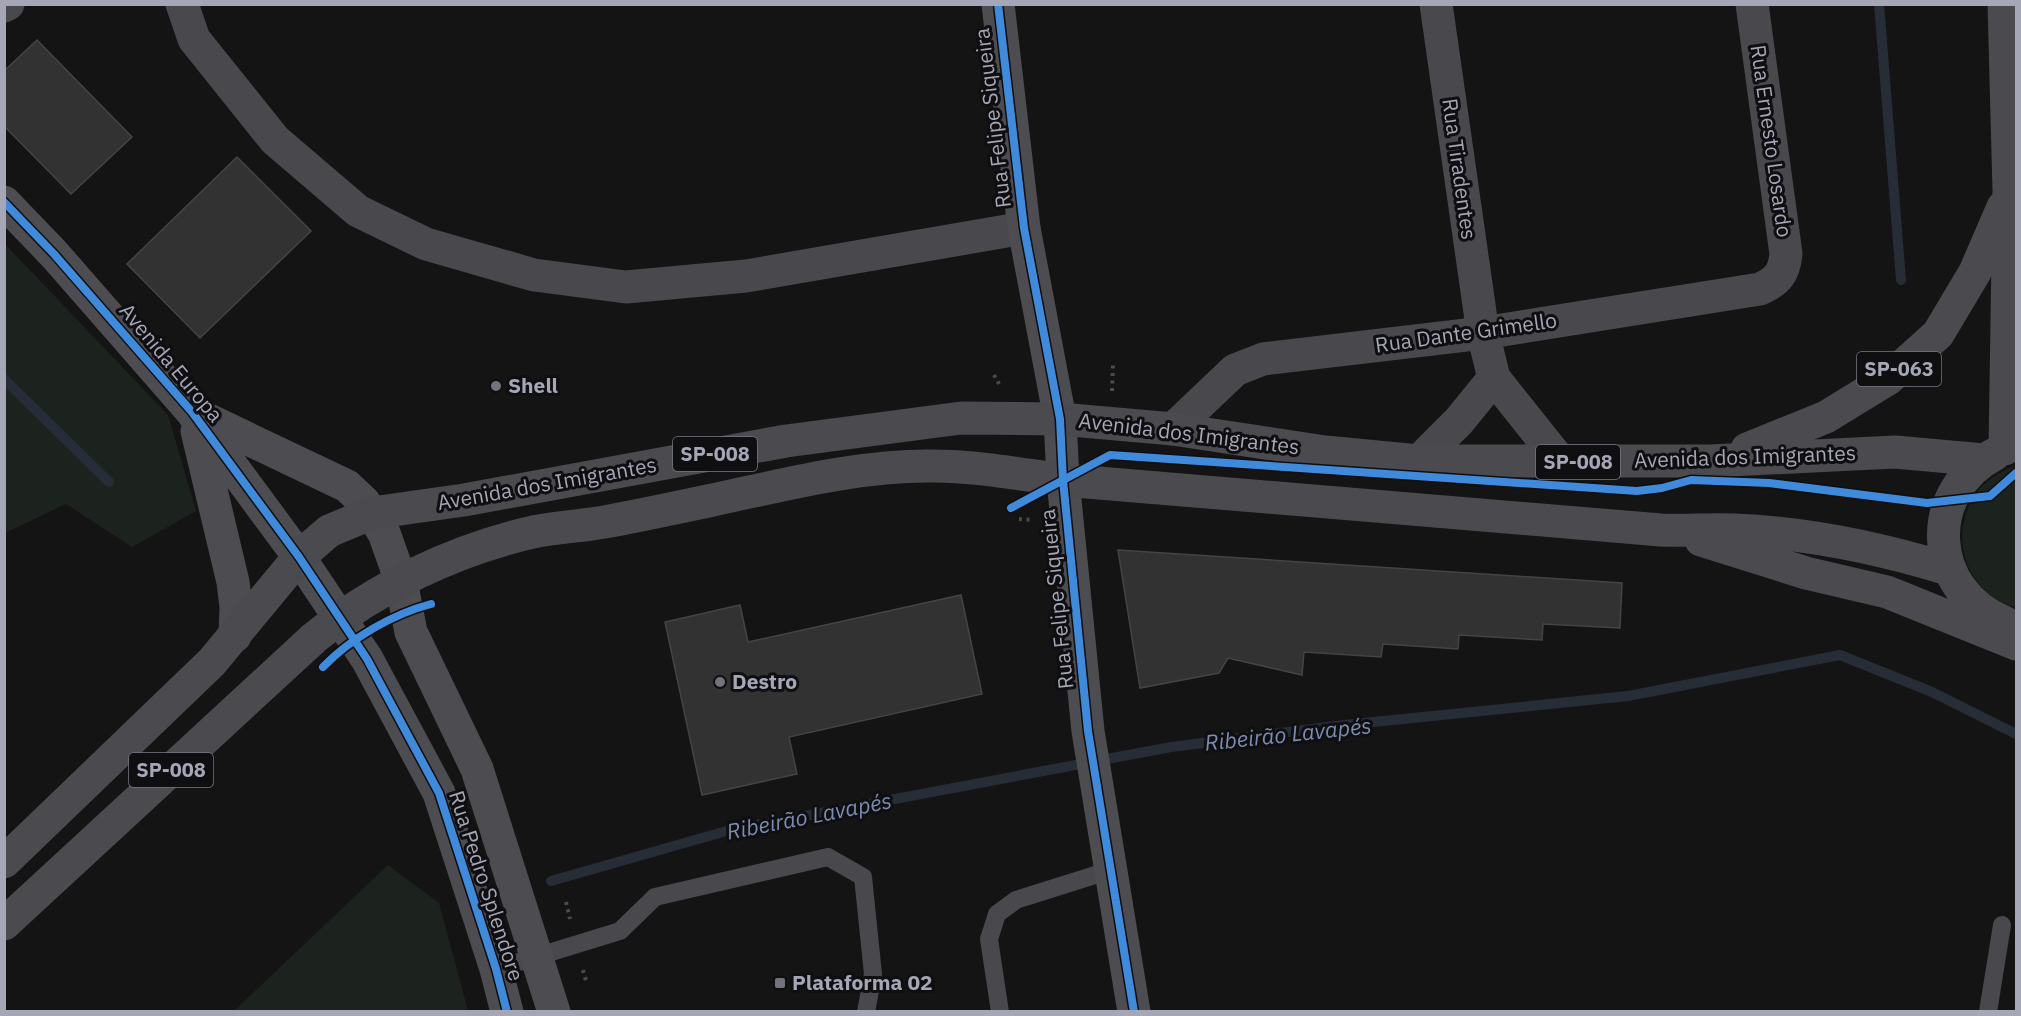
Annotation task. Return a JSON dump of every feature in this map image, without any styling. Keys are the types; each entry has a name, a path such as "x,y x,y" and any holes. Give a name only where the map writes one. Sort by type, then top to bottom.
{"main road":[{"name":"SP-063","path":"2002,452 2009,191 2004,4"},
{"name":"SP-063","path":"1710,461 1776,440 1826,417 1888,379 1938,334 1975,272 2009,191"},
{"name":"Avenida dos Imigrantes","path":"4,862 171,702 235,636 299,556 329,531 372,513 464,500 786,441 961,418 1060,419 1173,429 1325,452 1419,461 1710,461 1895,452 2002,452"},
{"path":"2002,452 1961,481 1946,508 1942,539 1948,569 1963,595 1986,614 2016,626"},
{"name":"SP-008","path":"4,924 338,618 401,580 449,559 535,532 609,521 886,468 932,466 1004,471 1063,480 1668,530 1735,530 1800,535 1887,551 1948,569"},
{"path":"1668,530 1806,573 1887,592 2016,644"}],"street":[{"path":"182,4 194,39 274,140 358,211 426,244 534,274 626,287 746,276 1024,228"},
{"name":"Rua Felipe Siqueira","path":"998,4 1024,228 1060,419 1063,480 1097,800 1112,870 1134,1011"},
{"name":"Rua Tiradentes","path":"1436,4 1483,333 1494,378"},
{"name":"Rua Ernesto Losardo","path":"1752,4 1786,254 1780,276"},
{"name":"Avenida Europa","path":"4,202 54,254 192,412 299,556 338,618"},
{"name":"Rua Dante Grimello","path":"1173,429 1235,370 1263,359 1483,333 1760,289 1780,276"},
{"path":"1419,461 1459,421 1494,378 1561,462"},
{"name":"Avenida Europa","path":"192,412 347,486 372,513 384,533 401,580"},
{"name":"Avenida Europa","path":"192,412 233,582 236,606 235,636"},
{"name":"Rua Pedro Splendore","path":"401,580 411,632 477,769 554,1011"},
{"name":"Rua Pedro Splendore","path":"338,618 367,659 439,793 496,969 507,1011"}],"lane":[{"path":"496,969 620,932 655,897 828,857 863,877 873,974 866,1011"},
{"path":"1000,1011 989,939 997,914 1016,900 1112,870"},
{"path":"1988,1011 2002,925"}],"shaded area":[{"path":"4,243 168,415 196,511 132,547 66,504 5,533"},
{"path":"2016,465 2016,607 1998,600 1984,590 1973,576 1966,560 1963,525 1968,507 1982,486"},
{"path":"388,865 439,903 468,1011 234,1011"}],"building":[{"path":"37,40 132,137 71,194 4,126 4,71"},
{"path":"237,157 311,231 200,338 127,264"},
{"path":"1118,550 1622,583 1620,628 1543,624 1542,640 1459,635 1458,649 1383,644 1381,657 1304,652 1302,675 1228,658 1219,673 1140,688"},
{"path":"961,595 982,694 789,737 797,774 702,795 665,622 740,605 748,642"}],"waterway":[{"path":"1879,4 1901,280"},
{"name":"Ribeirão Lavapés","path":"4,379 109,482"},
{"name":"Ribeirão Lavapés","path":"551,881 730,830 1171,747 1344,725 1628,696 1840,655 1932,692 2016,734"}],"cycle path":[{"path":"998,4 1024,228 1060,419 1063,480 1088,731 1134,1012"},
{"path":"4,202 54,254 192,412 299,557 367,659 439,793 496,969 507,1012"},
{"path":"1011,508 1110,455 1637,491 1662,488 1691,480 1769,483 1927,503 1990,496 2016,473"},
{"path":"323,667 346,646 373,628 402,614 431,604"}],"place":[{"name":"Shell","path":"496,386"},
{"name":"Destro","path":"720,682"},
{"name":"Plataforma 02","path":"780,983"}]}
